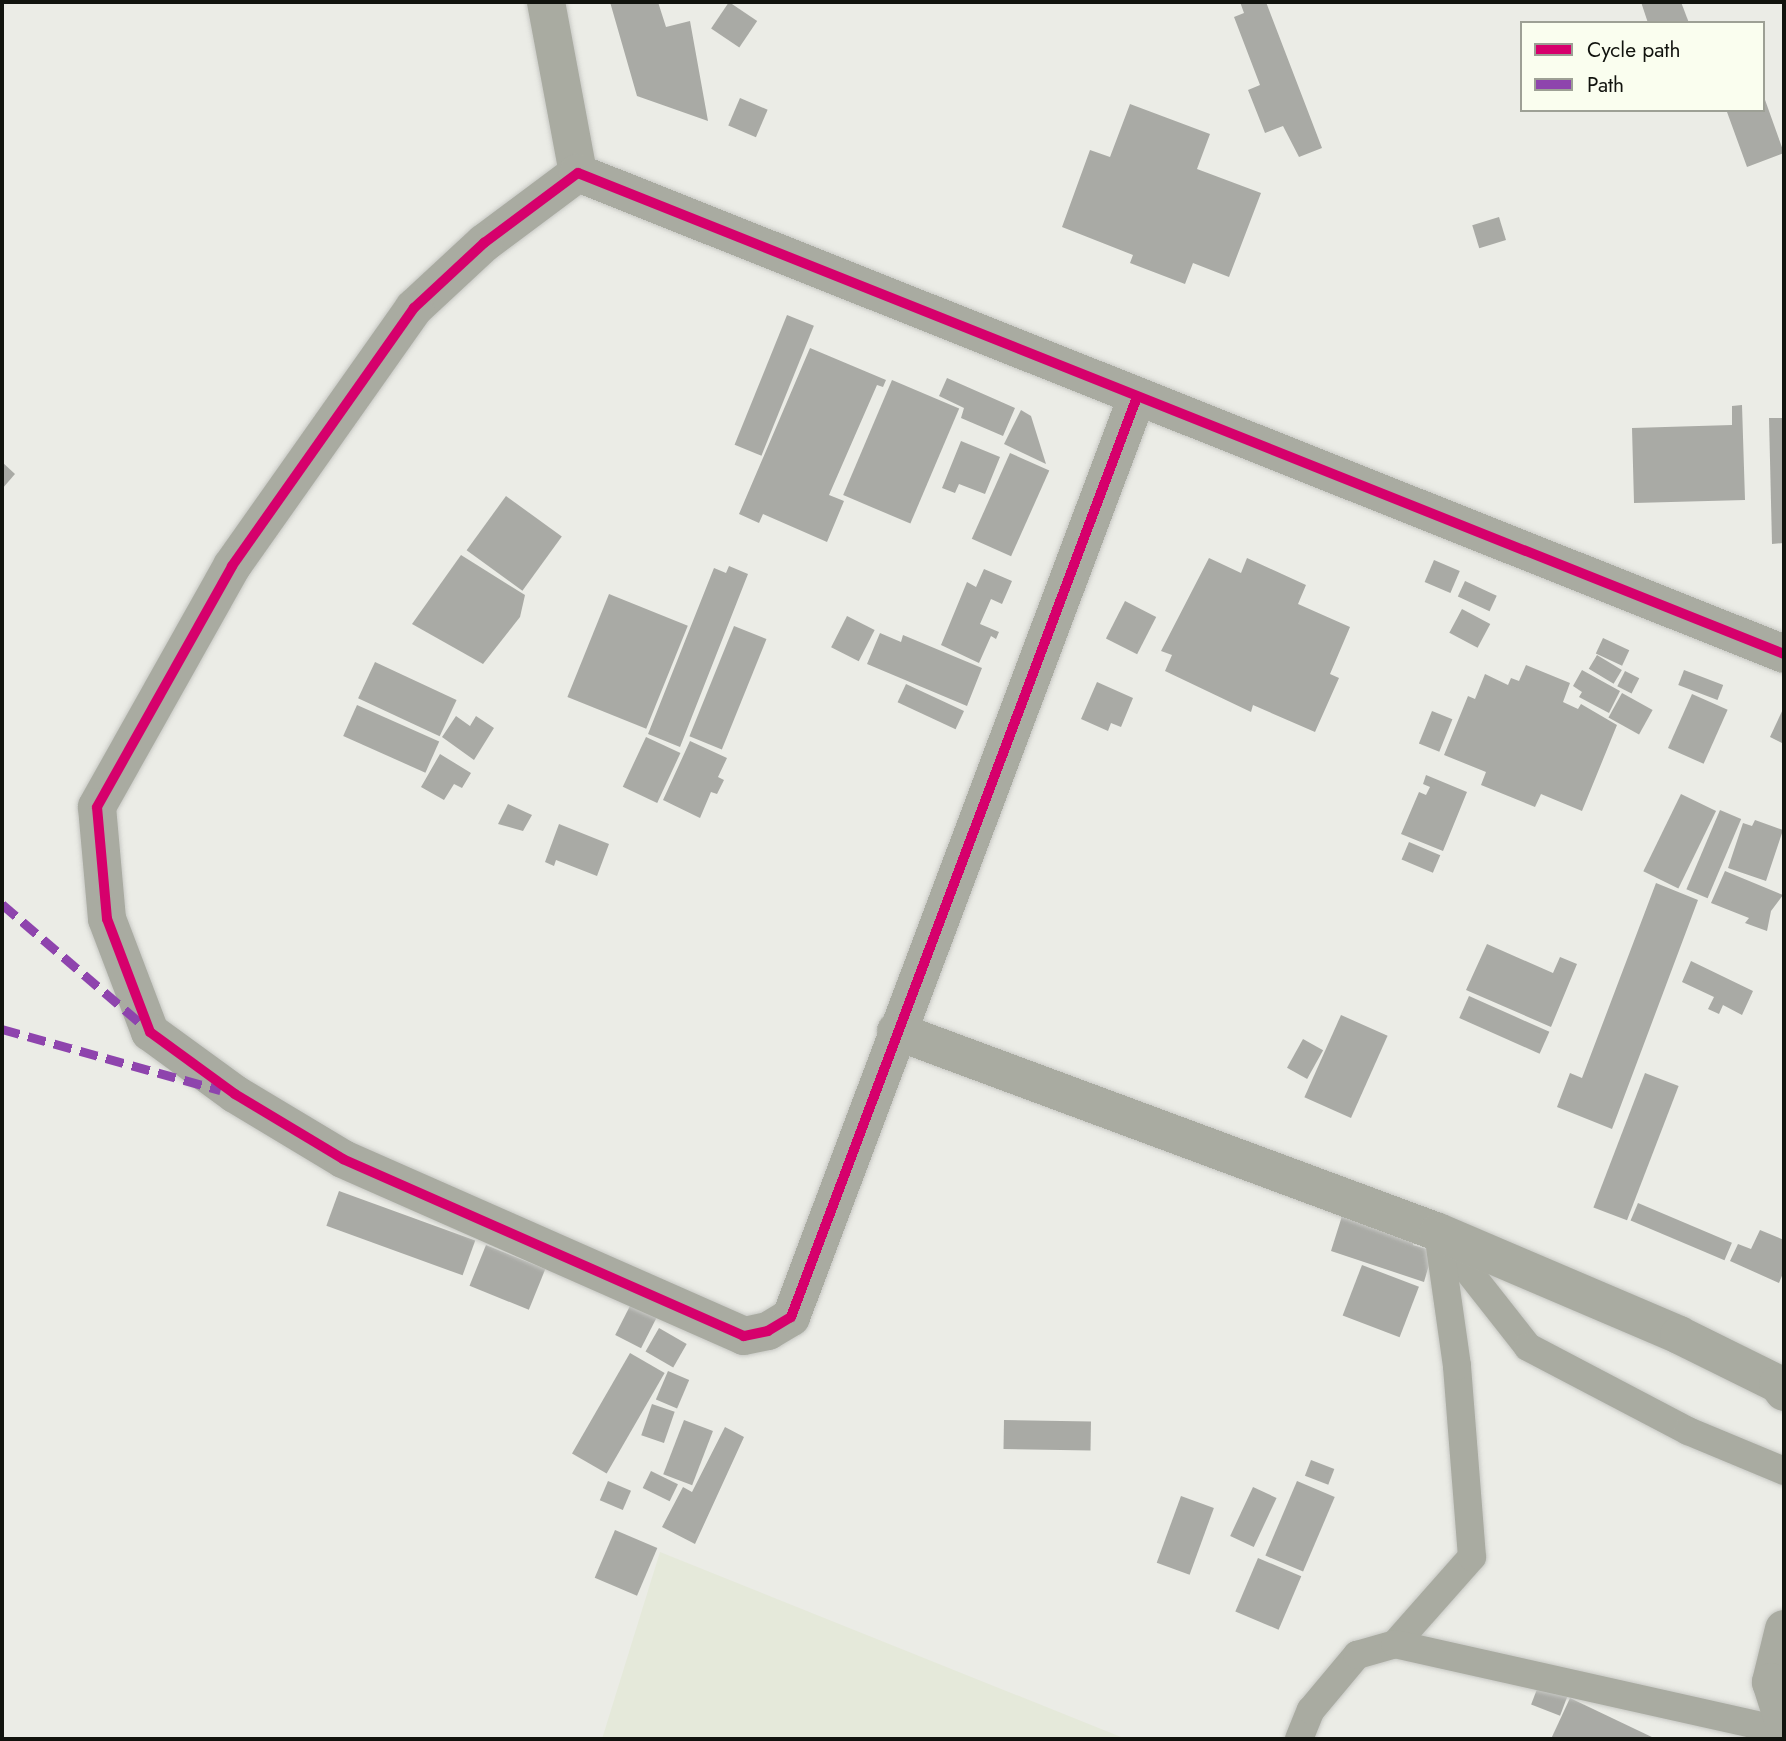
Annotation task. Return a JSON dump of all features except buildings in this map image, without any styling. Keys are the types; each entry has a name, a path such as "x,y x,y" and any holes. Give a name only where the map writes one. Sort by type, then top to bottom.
{"street":[{"path":"546,2 578,173"},
{"path":"578,173 1784,654"},
{"path":"578,173 484,243 414,307 232,566 97,807 107,919 150,1032 235,1094 343,1159 744,1336 768,1331 790,1317 1137,397"},
{"path":"896,1031 1438,1232 1679,1335 1778,1384 1784,1392"},
{"path":"1784,1629 1771,1682 1784,1723"}],"lane":[{"path":"1438,1232 1528,1347 1688,1432 1784,1471"},
{"path":"1395,1644 1472,1557 1457,1366 1438,1232"},
{"path":"1299,1739 1311,1710 1357,1655 1395,1644 1784,1731"}],"shaded area":[{"path":"660,1552 1126,1739 602,1739"}],"marked path":[{"path":"2,904 145,1027"},
{"path":"2,1029 221,1090"}],"cycle path":[{"path":"1137,397 791,1317 768,1331 744,1336 343,1159 235,1094 150,1032 107,919 97,807 232,566 414,308 484,243 578,173 1784,654"}]}
